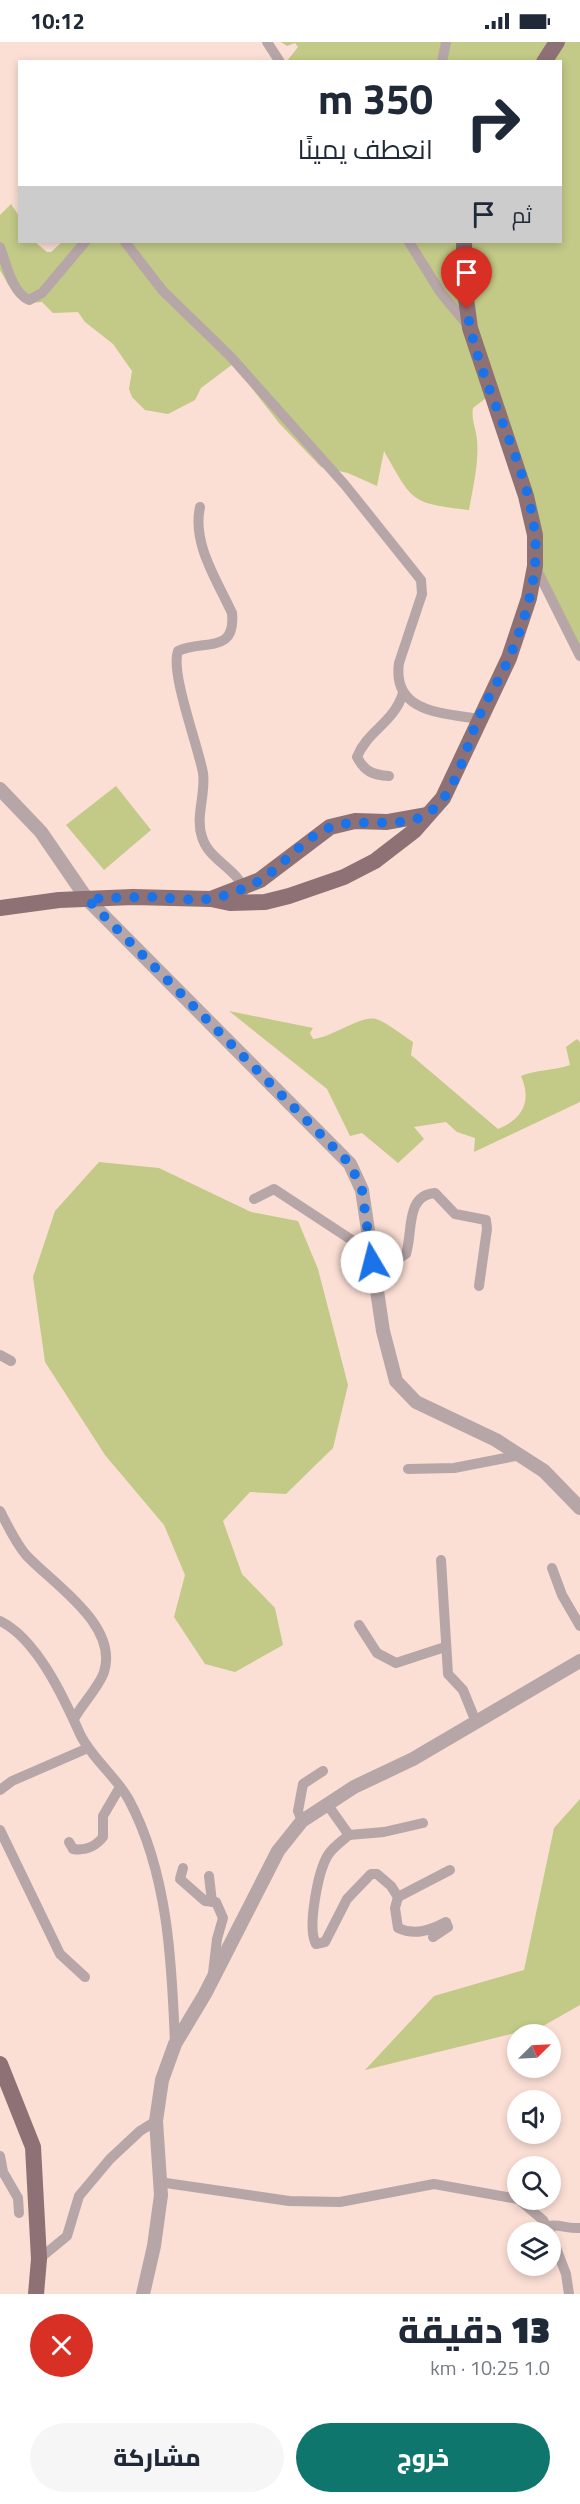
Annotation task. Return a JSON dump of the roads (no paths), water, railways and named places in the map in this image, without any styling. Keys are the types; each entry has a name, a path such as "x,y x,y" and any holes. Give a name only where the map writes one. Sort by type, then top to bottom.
{"main road":[{"path":"545,60 557,42"},
{"path":"0,908 133,897 211,899 245,895 265,902 322,886 375,861 414,831 451,786 478,718 509,658 529,598 535,566 535,534 526,496 470,328 465,291 464,243"},
{"path":"245,895 260,880 330,827 356,821 387,822 426,815"},
{"path":"260,880 265,902"},
{"path":"0,2064 33,2147 39,2259 36,2294"}],"street":[{"path":"267,42 279,60"},
{"path":"442,60 446,42"},
{"path":"0,247 15,285 24,298 29,300 42,293 84,243"},
{"path":"125,243 162,291 230,356 345,485 421,580 422,594 399,663 398,672 403,693 397,710 361,748 357,757 362,768 369,773 389,777"},
{"path":"410,243 441,293 470,328"},
{"path":"200,507 197,523 199,537 232,613 233,624 231,633 224,640 178,651 176,672 203,774 202,838 211,854 232,872 245,895"},
{"path":"535,566 580,656"},
{"path":"403,693 421,708 438,713 478,718"},
{"path":"0,789 40,832 87,899 350,1164 362,1190 383,1331 396,1381 416,1402 520,1455 544,1471 580,1508"},
{"path":"254,1198 274,1189 284,1193 371,1257 399,1258 406,1254 415,1203 422,1196 435,1193 455,1214 486,1220 487,1229 479,1286"},
{"path":"0,1355 11,1360"},
{"path":"408,1468 454,1468 520,1455"},
{"path":"0,1511 26,1555 78,1603 103,1638 107,1659 104,1674 74,1719"},
{"path":"441,1560 448,1674 463,1690 476,1722"},
{"path":"552,1568 562,1595 580,1626"},
{"path":"0,1621 21,1635 29,1645 74,1719 88,1748 120,1787 134,1812 167,1926 175,2044"},
{"path":"359,1625 377,1653 396,1664 445,1647"},
{"path":"143,2294 159,2212 156,2121 158,2094 175,2044 213,1980 278,1851 302,1821 354,1787 413,1759 580,1661"},
{"path":"0,1790 12,1781 88,1748"},
{"path":"302,1821 298,1811 303,1784 323,1771"},
{"path":"69,1842 73,1849 81,1850 96,1846 103,1837 103,1816 120,1787"},
{"path":"327,1804 349,1834"},
{"path":"398,1897 391,1886 377,1874 371,1874 347,1899 325,1942 316,1944 313,1931 319,1875 329,1854 349,1834 384,1832 423,1823"},
{"path":"0,1830 60,1954 85,1977"},
{"path":"183,1868 180,1879 192,1892 205,1901 216,1902 223,1918 217,1939 213,1980"},
{"path":"433,1937 448,1927 446,1922 424,1931 408,1932 398,1928 395,1908 398,1897 450,1870"},
{"path":"209,1876 212,1902"},
{"path":"39,2259 67,2236 79,2196 110,2159 141,2131 156,2121"},
{"path":"0,2156 3,2172 18,2199 19,2213"},
{"path":"159,2181 250,2197 301,2202 340,2202 434,2184 507,2197"},
{"path":"529,2210 541,2222"},
{"path":"561,2226 567,2229 580,2228"},
{"path":"561,2261 566,2274 569,2294"}]}
